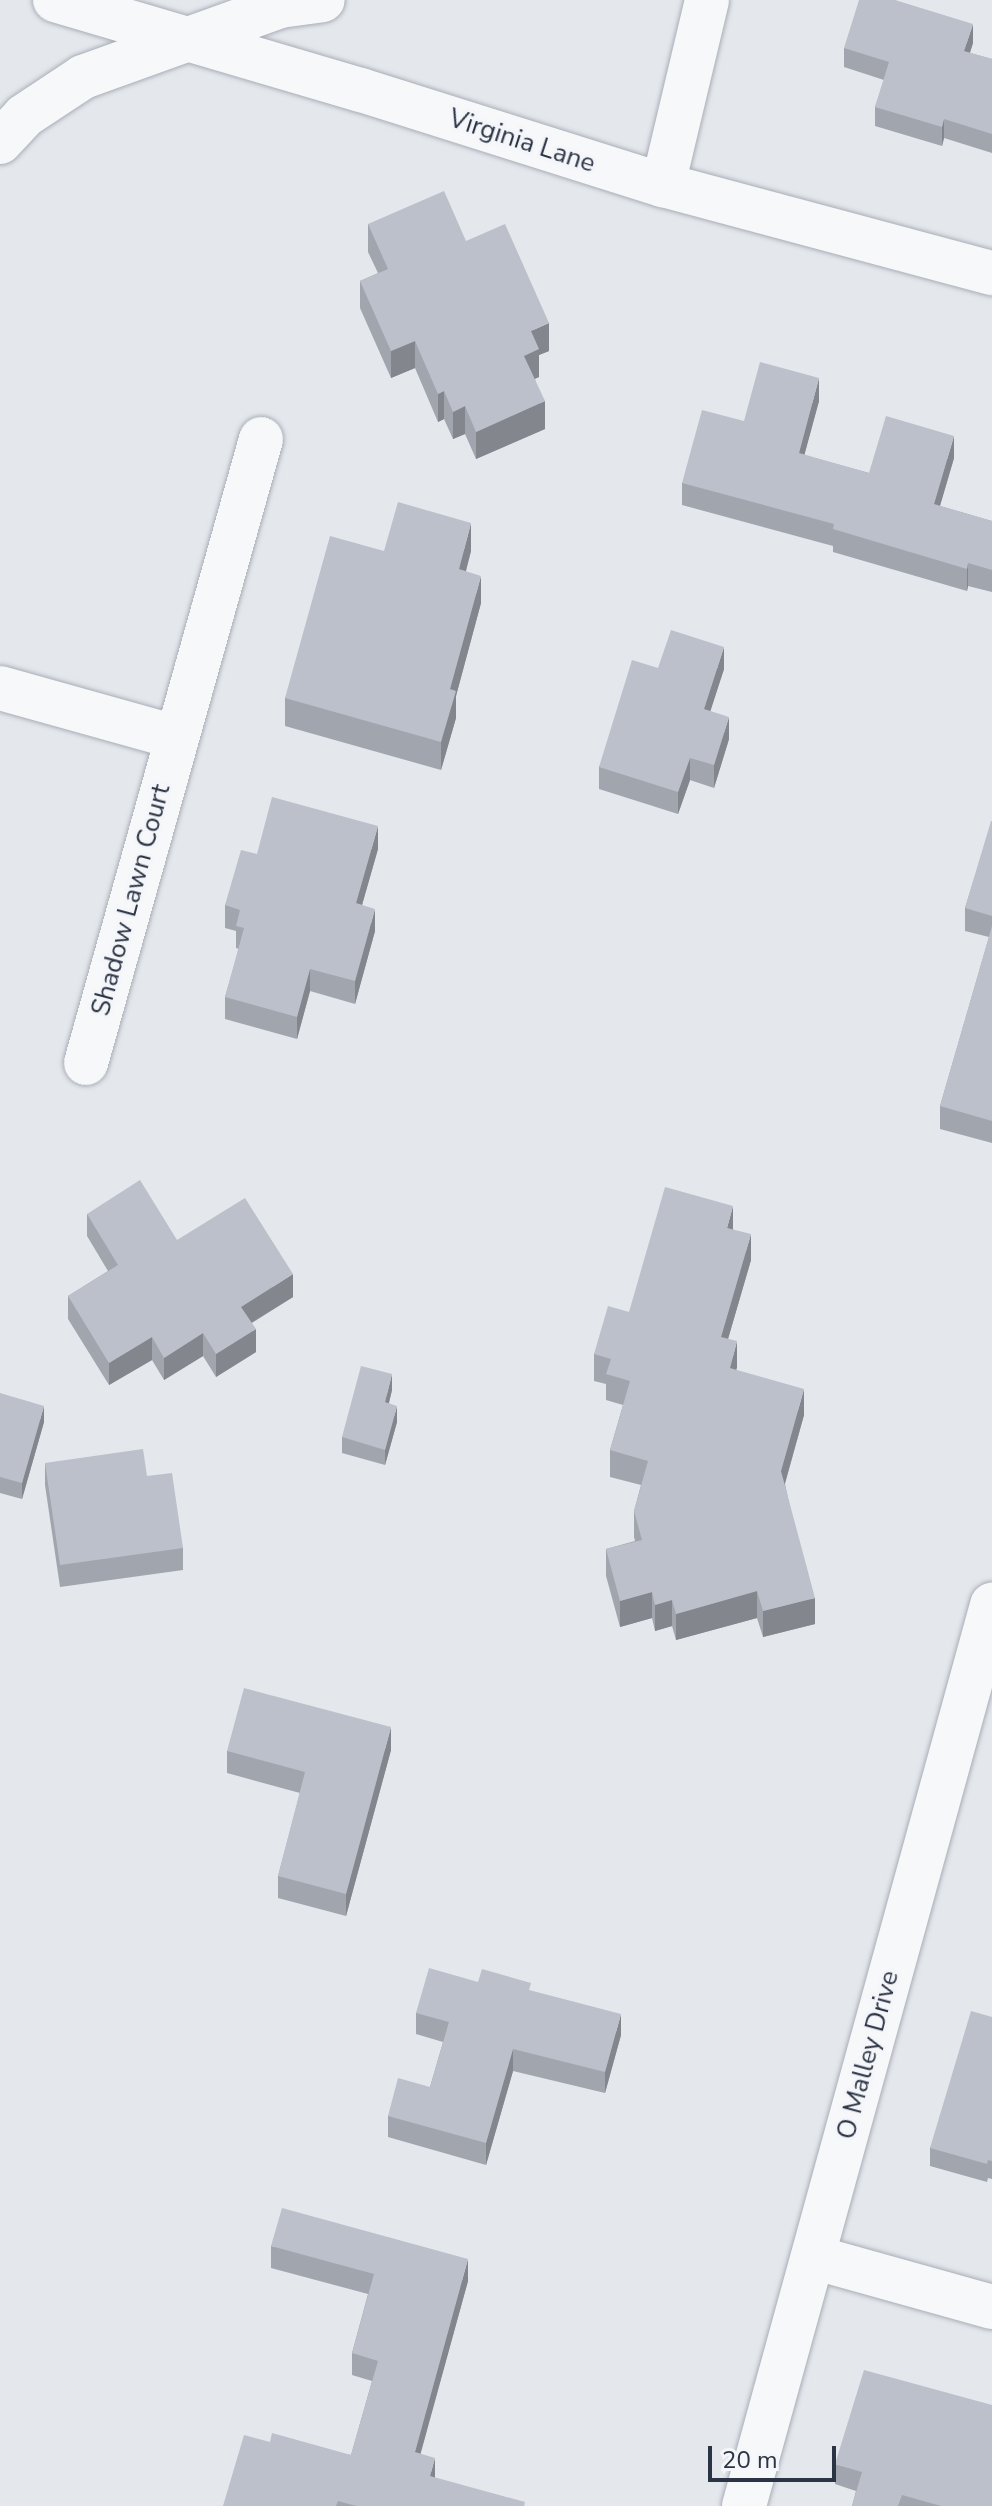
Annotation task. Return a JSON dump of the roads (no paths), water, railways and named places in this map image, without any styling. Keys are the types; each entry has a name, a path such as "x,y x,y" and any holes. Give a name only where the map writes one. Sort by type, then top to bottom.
{"street":[{"name":"Virginia Lane","path":"55,0 188,37 663,185 992,273"},
{"path":"0,142 24,116 83,77 280,6 323,0"},
{"path":"663,185 707,0"},
{"name":"Shadow Lawn Court","path":"86,1063 261,439"},
{"path":"0,688 175,737"},
{"name":"O Malley Drive","path":"744,2506 813,2257 981,1690 992,1605"},
{"path":"813,2257 992,2307"}]}
